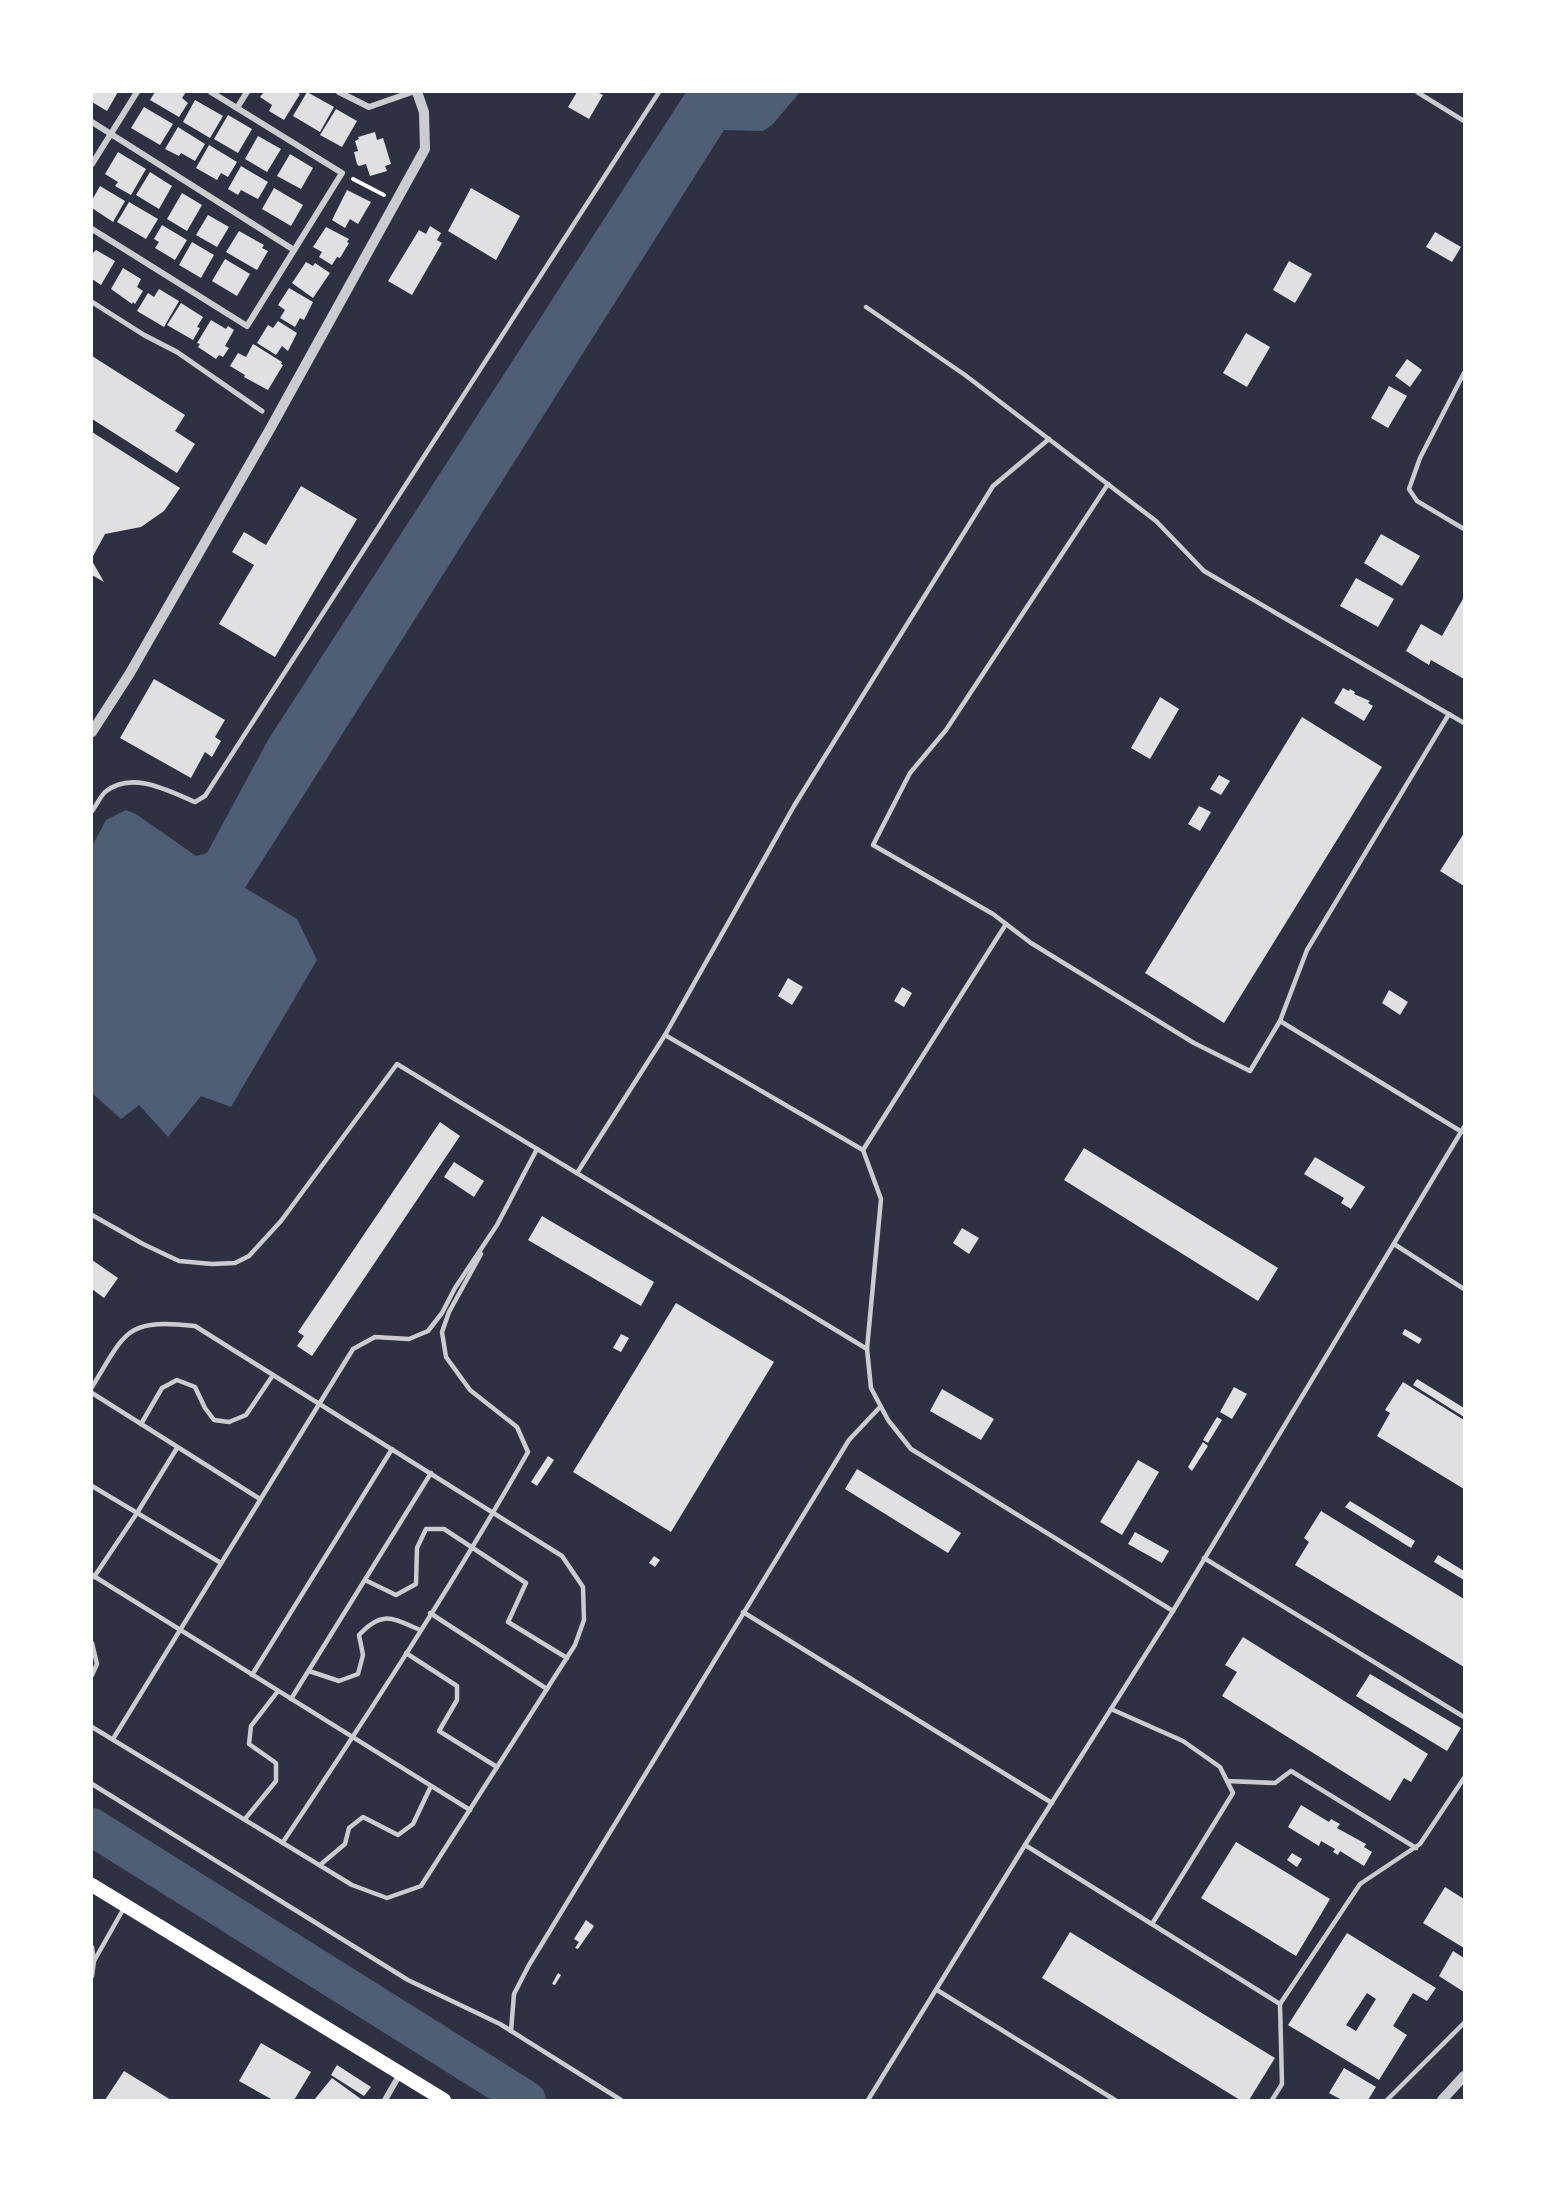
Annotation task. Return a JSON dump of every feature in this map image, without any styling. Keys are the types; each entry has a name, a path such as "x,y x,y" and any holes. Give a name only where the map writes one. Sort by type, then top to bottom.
{"main road":[{"path":"92,1885 444,2100"}],"street":[{"path":"92,164 137,92"},
{"path":"92,229 247,326 342,173 211,92"},
{"path":"237,108 247,92"},
{"path":"339,92 369,107 412,92"},
{"path":"92,732 129,673 270,429 425,150 424,112 417,92"},
{"path":"92,122 294,250"},
{"path":"92,302 144,335 177,352 262,411"},
{"path":"386,2100 401,2074"},
{"path":"1442,2100 1464,2076"},
{"path":"390,2092 394,2100"}],"lane":[{"path":"92,811 105,792 120,784 153,785 195,802 206,796 659,92"},
{"path":"1417,92 1464,121"},
{"path":"866,307 965,375 1156,521 1204,571 1464,723"},
{"path":"1464,373 1420,458 1409,489 1417,501 1464,529"},
{"path":"577,1173 665,1035 794,806 993,486 1049,439"},
{"path":"1108,484 946,730 910,773 873,845 993,914 1031,943 1194,1043 1250,1071 1280,1021 1307,950 1449,714"},
{"path":"863,1149 1006,924"},
{"path":"868,2100 1173,1611 1463,1129 1280,1021"},
{"path":"665,1035 863,1149 881,1199 867,1349 871,1388 888,1420 910,1449 1173,1611"},
{"path":"92,1215 179,1261 212,1264 235,1263 249,1256 281,1221 397,1064 867,1349"},
{"path":"283,1842 494,1513 528,1452 517,1427 470,1390 446,1357 442,1332 449,1312 537,1149"},
{"path":"113,1739 353,1349 375,1337 409,1339 429,1330 497,1225"},
{"path":"1394,1244 1464,1289"},
{"path":"92,1387 123,1336 144,1325 166,1322 195,1326 562,1556 583,1587 584,1620 575,1645 420,1887 387,1898 352,1885 92,1727"},
{"path":"141,1424 162,1388 177,1380 195,1387 205,1408 214,1420 229,1422 246,1415 273,1375"},
{"path":"92,1393 260,1499"},
{"path":"511,2031 514,1994 529,1965 849,1440 880,1407"},
{"path":"177,1448 137,1513 93,1576 470,1810"},
{"path":"252,1675 392,1449"},
{"path":"291,1699 431,1473"},
{"path":"92,1486 221,1563"},
{"path":"365,1580 396,1595 416,1584 417,1548 426,1529 444,1529 526,1583 508,1622 567,1658"},
{"path":"1204,1558 1464,1717"},
{"path":"743,1612 1052,1803"},
{"path":"430,1613 547,1689"},
{"path":"309,1671 339,1681 358,1674 363,1655 359,1635 371,1622 391,1618 420,1630"},
{"path":"92,1643 97,1664 92,1675"},
{"path":"406,1653 457,1686 458,1700 438,1731 497,1767"},
{"path":"245,1819 276,1781 276,1763 249,1744 251,1726 278,1691"},
{"path":"1112,1709 1183,1741 1220,1767 1233,1793 1152,1924"},
{"path":"1227,1781 1275,1783 1291,1771 1416,1848"},
{"path":"1272,2100 1282,2084 1280,2004 1360,1884 1420,1844 1464,1778"},
{"path":"92,1784 408,1980 500,2024 621,2100"},
{"path":"320,1865 345,1844 349,1828 363,1816 398,1835 413,1824 431,1786"},
{"path":"1025,1845 1280,2004"},
{"path":"94,1961 125,1906"},
{"path":"92,1947 94,1961 92,1976"},
{"path":"937,1990 1115,2100"},
{"path":"1387,2100 1464,2023"}],"path":[{"path":"342,173 385,195"}],"water":[{"path":"686,92 800,92 773,124 763,131 724,130 245,888 297,919 317,960 231,1107 201,1096 168,1137 139,1105 121,1119 92,1093 92,846 106,820 126,810 136,814 196,856 207,853 268,740"}],"building":[{"path":"92,92 118,92 107,111 92,102"},
{"path":"155,92 186,92 182,98 188,103 179,117 150,100"},
{"path":"264,92 300,94 284,120 269,111 272,105 260,97"},
{"path":"307,92 334,107 320,132 293,116"},
{"path":"577,92 597,92 603,95 589,119 568,107"},
{"path":"195,100 223,116 210,138 183,122"},
{"path":"144,107 173,124 160,145 131,128"},
{"path":"336,109 357,121 342,147 320,135"},
{"path":"228,115 252,129 238,153 214,139"},
{"path":"178,127 205,144 195,161 181,153 179,156 165,149"},
{"path":"375,132 377,140 383,138 391,164 385,166 387,171 370,176 366,164 359,166 357,164 354,152 358,151 355,141 359,139 358,137"},
{"path":"258,136 281,149 267,172 245,159"},
{"path":"209,145 237,162 228,177 221,173 217,180 196,168"},
{"path":"118,152 146,169 131,195 115,186 118,182 105,174"},
{"path":"290,154 313,168 301,189 277,176"},
{"path":"241,166 268,182 258,199 241,190 238,195 228,189"},
{"path":"150,172 172,186 159,209 136,195"},
{"path":"100,186 125,201 113,222 92,208 92,200"},
{"path":"274,188 303,205 291,226 262,209"},
{"path":"471,188 520,216 496,260 448,231"},
{"path":"347,190 371,202 358,224 350,219 345,228 332,220"},
{"path":"182,193 202,205 187,231 167,219"},
{"path":"129,202 158,219 146,239 117,222"},
{"path":"208,215 229,227 217,247 196,235"},
{"path":"162,225 187,240 175,260 155,248 159,242 154,239"},
{"path":"430,226 441,233 437,240 442,243 412,295 388,281 419,230 426,234"},
{"path":"326,227 349,239 340,258 337,257 332,265 319,257 322,252 313,247"},
{"path":"239,231 264,245 262,248 268,251 257,270 226,252"},
{"path":"1435,232 1461,247 1452,262 1426,247"},
{"path":"192,242 214,255 201,278 179,265"},
{"path":"96,250 115,261 101,285 92,279 92,254"},
{"path":"225,259 250,274 237,296 212,281"},
{"path":"1289,261 1312,274 1295,303 1273,290"},
{"path":"306,262 313,266 315,263 330,273 313,298 292,283"},
{"path":"123,268 141,279 137,287 143,291 135,304 111,289"},
{"path":"289,288 313,302 304,320 300,318 295,327 280,318 285,310 278,305"},
{"path":"159,289 179,301 164,327 137,311 148,293 154,297"},
{"path":"181,303 203,317 193,340 167,325"},
{"path":"211,320 226,329 228,326 234,330 225,346 229,348 223,357 219,355 216,359 198,347 200,344 197,343"},
{"path":"278,321 297,333 288,351 282,346 276,355 257,343 268,325 273,328"},
{"path":"1246,333 1270,347 1247,387 1223,373"},
{"path":"253,344 282,362 283,365 268,390 244,377 245,375 230,366 238,353 246,357"},
{"path":"92,356 185,415 175,431 195,444 177,473 92,419"},
{"path":"1407,359 1422,370 1410,387 1395,376"},
{"path":"1389,386 1407,396 1388,428 1371,418"},
{"path":"92,432 180,488 164,511 141,527 105,534 92,558"},
{"path":"301,486 357,519 275,657 219,624 254,565 232,552 244,532 266,545"},
{"path":"1381,534 1420,556 1402,586 1364,563"},
{"path":"92,561 104,582 92,575"},
{"path":"1356,578 1394,599 1378,627 1340,606"},
{"path":"1464,597 1464,679 1431,660 1429,665 1406,651 1421,624 1442,636"},
{"path":"154,679 225,720 215,737 221,741 212,757 205,752 191,778 120,738"},
{"path":"1343,688 1349,691 1350,689 1355,692 1354,694 1370,701 1368,703 1373,706 1364,721 1334,703"},
{"path":"1160,697 1179,709 1150,759 1131,748"},
{"path":"1302,717 1382,767 1224,1023 1145,973"},
{"path":"1219,775 1230,781 1221,795 1210,789"},
{"path":"1199,806 1211,812 1200,831 1188,824"},
{"path":"1464,833 1464,886 1440,871"},
{"path":"788,978 803,987 792,1005 778,996"},
{"path":"902,987 912,993 904,1007 894,1001"},
{"path":"1389,990 1408,1002 1400,1015 1382,1003"},
{"path":"440,1122 460,1136 312,1356 297,1346 304,1336 298,1332"},
{"path":"1084,1148 1278,1268 1258,1301 1064,1180"},
{"path":"1315,1157 1365,1187 1351,1209 1341,1203 1344,1198 1304,1174"},
{"path":"454,1162 484,1181 474,1197 444,1177"},
{"path":"542,1216 654,1282 641,1306 528,1240"},
{"path":"962,1228 979,1238 969,1254 953,1243"},
{"path":"92,1260 118,1278 104,1298 92,1289"},
{"path":"676,1303 774,1362 671,1532 573,1472"},
{"path":"1405,1329 1422,1339 1419,1344 1402,1334"},
{"path":"621,1334 629,1338 621,1352 613,1348"},
{"path":"1417,1379 1464,1408 1464,1417 1413,1385"},
{"path":"1403,1382 1464,1420 1464,1489 1377,1436 1390,1413 1385,1410"},
{"path":"1234,1387 1247,1394 1232,1419 1220,1412"},
{"path":"942,1389 994,1419 981,1440 930,1411"},
{"path":"1217,1417 1222,1420 1208,1443 1203,1440"},
{"path":"1203,1442 1208,1446 1192,1471 1188,1467"},
{"path":"548,1456 554,1460 537,1486 531,1482"},
{"path":"1138,1460 1159,1472 1122,1535 1100,1522"},
{"path":"857,1469 961,1533 948,1553 845,1489"},
{"path":"1350,1501 1415,1541 1411,1548 1345,1507"},
{"path":"1321,1511 1464,1599 1464,1667 1295,1565 1309,1542 1304,1538"},
{"path":"1135,1532 1169,1551 1162,1563 1128,1544"},
{"path":"1438,1555 1464,1571 1464,1580 1434,1562"},
{"path":"654,1556 660,1560 655,1567 649,1563"},
{"path":"1243,1637 1428,1754 1411,1782 1404,1778 1390,1801 1222,1696 1237,1672 1225,1665"},
{"path":"1370,1674 1461,1728 1447,1751 1356,1696"},
{"path":"1301,1805 1329,1822 1331,1819 1340,1824 1337,1828 1366,1844 1364,1847 1372,1852 1364,1866 1340,1851 1338,1855 1333,1852 1335,1849 1321,1841 1319,1846 1288,1827"},
{"path":"1236,1842 1330,1899 1296,1956 1201,1898"},
{"path":"1292,1853 1302,1859 1297,1867 1287,1860"},
{"path":"1445,1887 1464,1899 1464,1948 1423,1923"},
{"path":"586,1920 594,1926 578,1949 575,1948 579,1942 574,1939"},
{"path":"1070,1932 1275,2058 1249,2100 1240,2100 1042,1978"},
{"path":"1347,1933 1436,1988 1427,2001 1413,1993 1393,2026 1407,2035 1379,2080 1288,2025","holes":["1367,1993 1376,1999 1356,2031 1346,2025"]},
{"path":"1453,1951 1464,1958 1464,1992 1439,1976"},
{"path":"558,1973 561,1975 555,1985 552,1984"},
{"path":"261,2043 311,2072 294,2100 273,2100 239,2081"},
{"path":"337,2065 371,2087 364,2096 331,2075"},
{"path":"1344,2068 1376,2087 1368,2100 1342,2100 1329,2093"},
{"path":"124,2071 171,2100 105,2100"},
{"path":"332,2078 361,2099 314,2100"}],"waterway":[{"path":"92,1827 527,2100"}]}
